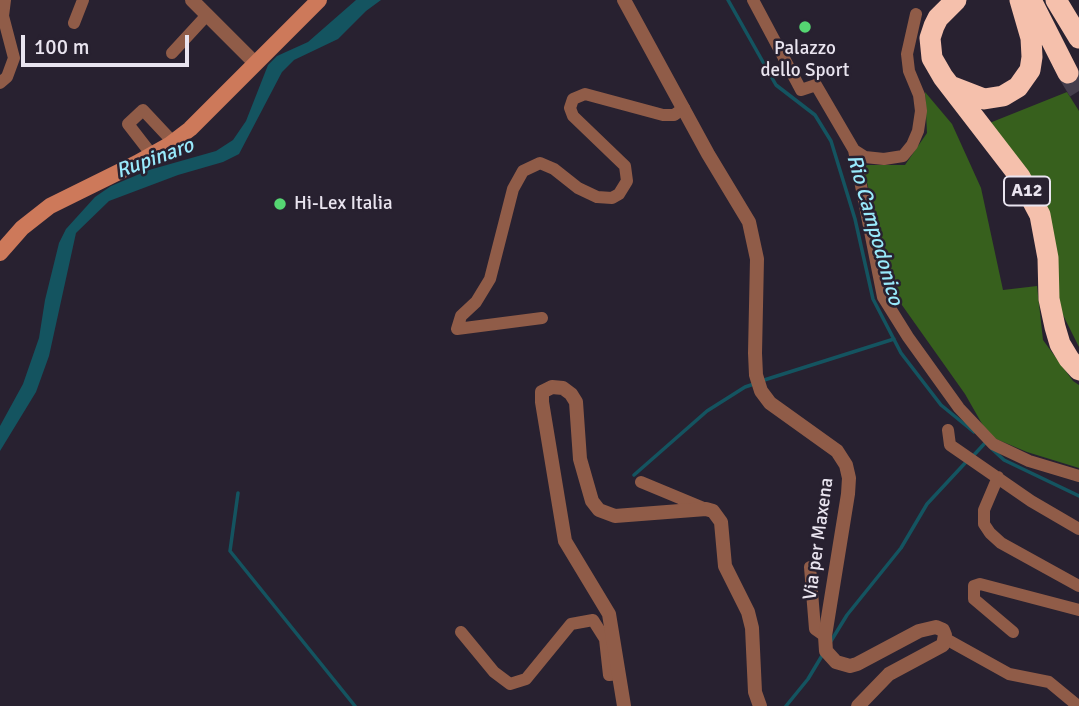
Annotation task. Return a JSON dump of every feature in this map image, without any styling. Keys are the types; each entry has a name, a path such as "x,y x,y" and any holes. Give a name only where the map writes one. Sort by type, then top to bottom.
{"highway":[{"name":"A12","path":"956,0 938,18 930,38 932,58 1020,177 1041,215 1053,316 1060,344 1079,370"},
{"path":"951,86 984,99 1003,96 1018,87 1030,70 1032,57 1031,38 1020,0"},
{"path":"1031,0 1068,73"},
{"path":"1056,0 1079,38"},
{"name":"A12","path":"1053,316 1079,353"}],"main road":[{"path":"0,253 22,228 50,206 152,155 190,129 319,0"}],"street":[{"path":"0,83 7,77 13,58 3,16 5,0"},
{"path":"74,23 83,0"},
{"path":"192,0 255,63"},
{"name":"Via per Maxena","path":"624,0 749,222 755,242 755,364 761,391 770,403 836,451 846,465 848,494 825,636"},
{"path":"753,0 801,90 816,85 854,150 883,298 908,337 959,408 993,444 1029,461 1079,476"},
{"path":"854,150 865,157 884,159 903,156 912,145 918,131 921,111 919,95 909,71 907,54 916,14"},
{"path":"172,53 207,15"},
{"path":"542,318 457,329 461,316 476,302 490,279 513,189 523,172 540,163 597,197 612,198 624,188 627,173 625,166 573,116 570,108 573,99 585,94 663,115 674,115 684,108"},
{"path":"152,155 128,124 143,110 173,142"},
{"path":"624,706 608,614 565,541 542,392 552,387 563,388 576,402 580,459 592,500 599,510 615,516 706,509"},
{"path":"948,429 950,445 1031,501 1079,528"},
{"path":"998,477 984,510 984,524 990,533 1000,543 1079,586"},
{"path":"640,482 713,511 722,522 725,566 748,612 752,628 755,692 760,706"},
{"path":"810,567 815,629 825,636 826,650 830,657 842,665 857,664 919,631 936,628 943,630 946,639 1009,674 1049,682 1078,706"},
{"path":"1013,632 974,599 974,586 980,584 1079,610"},
{"path":"461,632 494,673 510,684 526,679 571,624 593,620 605,639 609,675 619,674"},
{"path":"858,706 889,674 943,645 946,639"}],"green space":[{"path":"925,92 952,124 981,188 1003,290 1037,286 1043,340 1073,381 1079,385 1079,468 1027,452 989,436 965,394 892,291 863,165 905,165 927,133"},
{"path":"1067,92 1079,111 1079,347 1057,303 1051,229 987,124"}],"water":[{"path":"356,0 381,0 338,39 294,60 282,72 239,154 109,201 76,233 49,356 36,392 0,451 0,426 23,384 39,338 59,243 66,229 95,197 111,186 149,170 216,151 233,140 246,121 268,65 277,56 308,42"}],"waterway":[{"name":"Rio Campodonico","path":"728,0 776,85 815,115 831,141 855,219 873,299 901,353 941,405 974,432"},
{"path":"761,381 894,339"},
{"path":"634,475 707,411 754,384"},
{"path":"973,456 985,443"},
{"name":"Rio Campodonico","path":"992,449 1004,460 1079,496"},
{"path":"831,641 847,615 901,548 927,504 967,461"},
{"path":"238,493 230,551 355,706"},
{"path":"786,706 808,679 823,654"}],"tunnel":[{"path":"1068,73 1079,91"}],"place":[{"name":"Palazzo dello Sport","path":"805,27"},
{"name":"Hi-Lex Italia","path":"280,204"}],"water label":[{"name":"Rupinaro","path":"155,159"}]}
